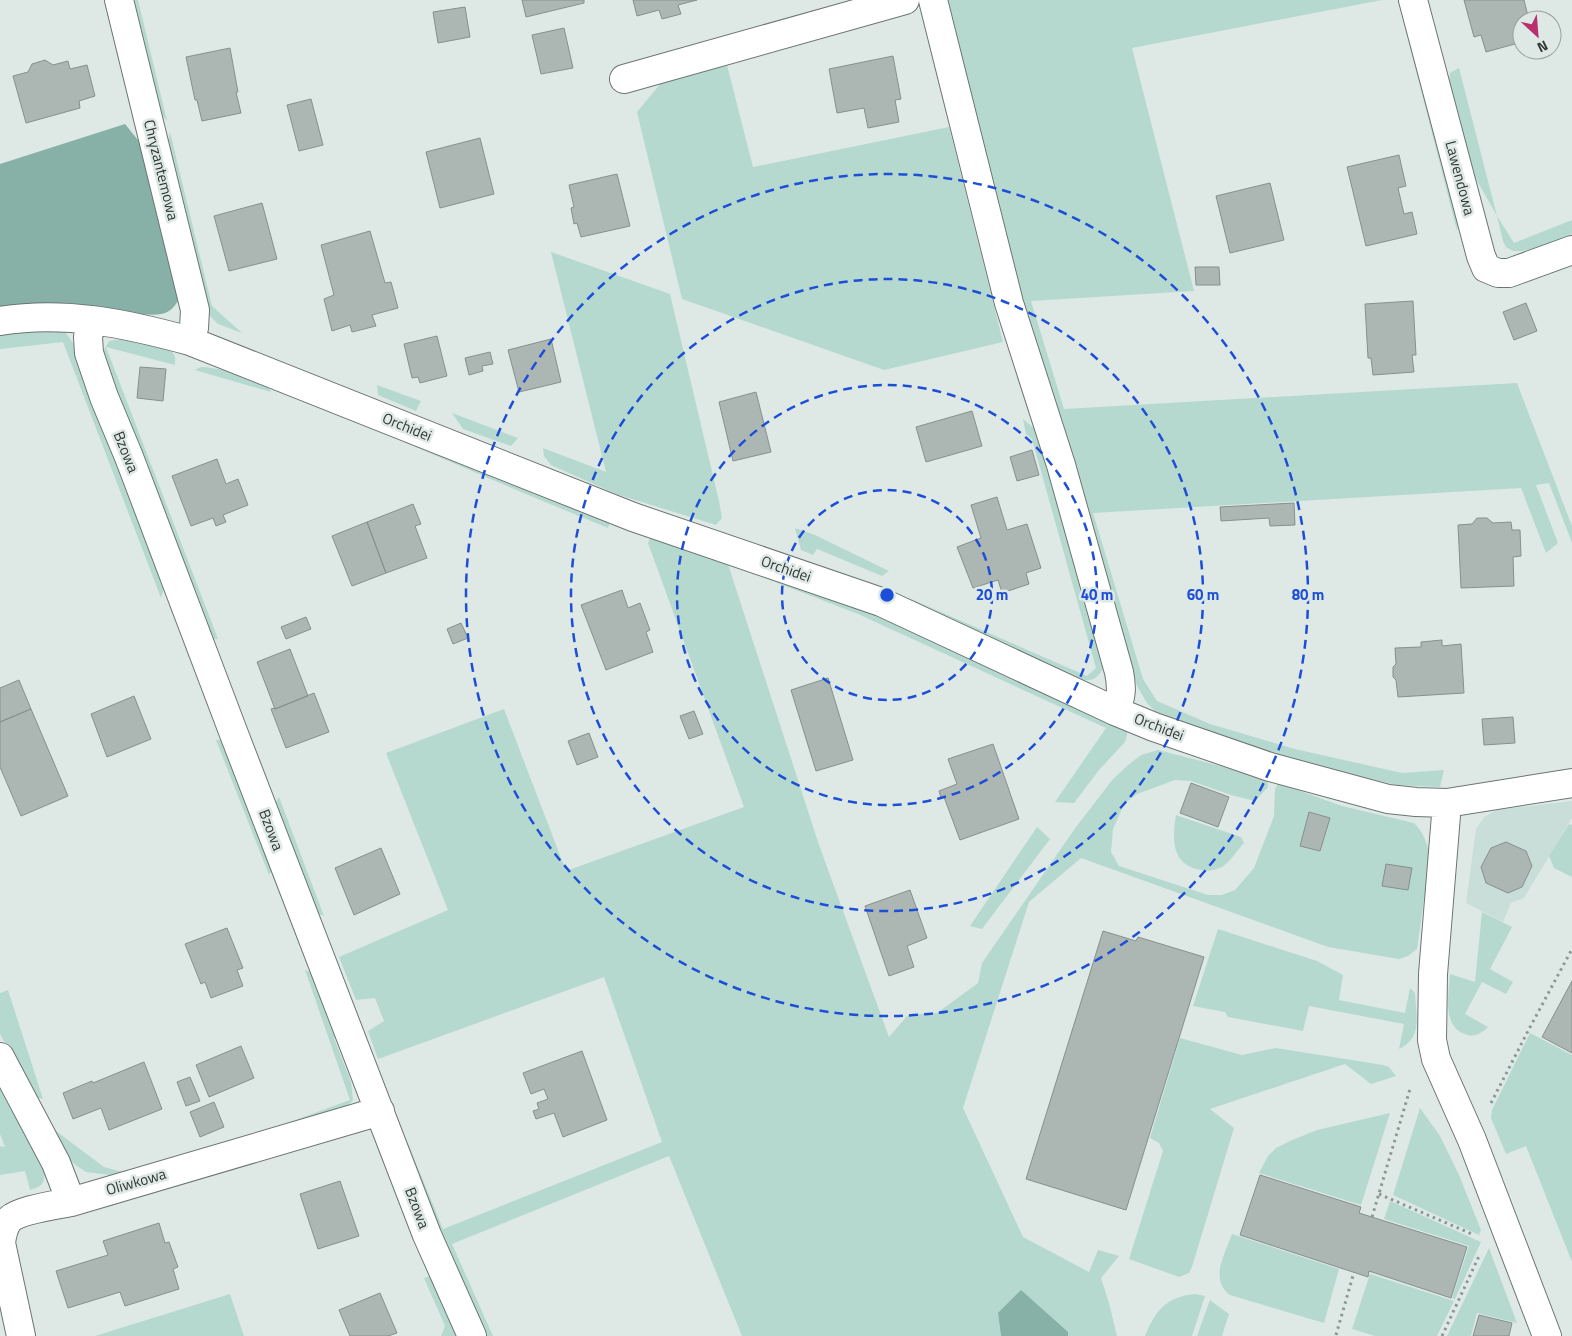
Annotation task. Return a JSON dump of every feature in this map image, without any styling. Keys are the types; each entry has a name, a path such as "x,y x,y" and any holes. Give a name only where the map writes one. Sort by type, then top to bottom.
{"street":[{"name":"Chryzantemowa","path":"119,0 195,310 194,328 190,341"},
{"path":"624,79 905,0"},
{"path":"932,0 1010,303 1062,466 1119,672 1122,688 1120,700 1115,711"},
{"name":"Lawendowa","path":"1413,0 1481,256 1486,268 1498,273 1509,273 1572,250"},
{"name":"Orchidei","path":"0,321 25,317 92,320 131,326 190,341 633,517 881,602 1115,711 1154,727 1270,767 1388,799 1447,803 1572,783"},
{"name":"Bzowa","path":"92,320 88,337 89,353 94,372 136,475 427,1235 472,1336"},
{"path":"1447,803 1433,974 1432,1040 1436,1059 1472,1140 1497,1235 1548,1336"},
{"path":"0,1057 56,1163 71,1202"},
{"name":"Oliwkowa","path":"21,1336 1,1243 3,1229 10,1219 24,1213 71,1202 380,1111"}],"path":[{"path":"1472,1140 1572,949"},
{"path":"1372,1217 1410,1089"},
{"path":"1379,1194 1497,1235 1442,1336"},
{"path":"1336,1335 1354,1272"}],"shaded area":[{"path":"1572,801 1572,818 1524,898 1511,903 1503,922 1466,903 1476,829 1484,817 1497,810"}],"green space":[{"path":"133,0 138,0 167,121 158,110"},
{"path":"943,0 1382,0 1132,48 1194,291 1031,301 1064,409 1517,383 1572,526 1572,543 1549,483 1536,485 1558,543 1546,553 1521,488 1093,513 1143,679 1157,701 1210,724 1295,749 1402,773 1444,770 1440,787 1396,785 1298,761 1207,732 1156,712 1147,703 1137,686 1087,517 1019,302"},
{"path":"1398,0 1403,0 1458,216 1457,231"},
{"path":"727,65 753,167 949,127 1003,342 884,370 682,299 637,112 661,83"},
{"path":"1459,68 1497,216 1471,170 1449,81 1450,73"},
{"path":"125,124 146,150 182,293 176,304 165,313 154,315 72,304 48,303 0,308 0,164"},
{"path":"170,132 212,306 242,333 218,324 207,313 168,141"},
{"path":"1497,216 1514,243 1572,220 1572,234 1547,245 1523,251 1513,251 1506,247 1503,241"},
{"path":"551,252 670,294 719,501 722,518 716,525 616,494 551,465 544,456 543,448 606,472"},
{"path":"56,330 66,333 73,343 165,585 161,598 63,342 0,349 0,333"},
{"path":"128,338 164,348 175,356 175,365 106,347 218,639 211,639 137,455 102,353 109,341"},
{"path":"201,367 225,370 255,378 268,385 271,392 195,370"},
{"path":"377,385 421,401 416,411 378,395"},
{"path":"452,413 518,438 511,446 463,429"},
{"path":"1023,419 1035,429 1041,441 1095,630 1103,669 1097,677 1090,680 1082,680 908,602 909,598 1087,676 1096,668 1032,439 1026,434"},
{"path":"404,442 420,444 610,522 608,528 521,492"},
{"path":"795,528 815,535 889,571 882,576 817,549 813,555 801,550"},
{"path":"655,537 829,595 899,624 1127,730 1125,742 1099,770 1074,803 1055,802 1106,728 858,614 728,564 819,845 889,1037 908,1015 937,1013 978,983 982,963 1076,827 1113,779 1141,755 1158,750 1267,778 1268,787 1255,801 1191,781 1175,780 1137,794 1124,804 1113,829 1111,852 1119,866 1208,895 1222,895 1235,890 1254,868 1274,816 1275,789 1278,783 1342,806 1414,823 1423,834 1430,856 1417,949 1408,956 1399,959 1328,947 1081,858 1029,902 963,1108 1023,1237 1089,1272 1098,1250 1119,1256 1101,1278 1117,1336 1068,1336 1068,1332 998,1313 1001,1336 742,1336 669,1156 452,1244 493,1336 481,1336 412,1169 407,1141 443,1229 662,1142 604,977 378,1059 368,1031 384,1021 375,998 356,1000 339,957 448,910 386,753 504,709 566,871 744,807 648,543 650,538"},
{"path":"222,739 274,865 269,875 216,740"},
{"path":"279,797 324,916 313,912 273,806"},
{"path":"1176,815 1241,837 1244,843 1229,862 1220,868 1207,871 1191,867 1184,863 1176,850 1174,833"},
{"path":"1569,824 1572,825 1572,877 1554,868 1549,856"},
{"path":"1037,827 1050,839 982,929 970,926"},
{"path":"1482,912 1512,927 1490,969 1513,982 1506,994 1482,982 1465,1014 1488,1027 1479,1034 1468,1035 1459,1031 1450,1018 1448,1001 1450,974 1475,982"},
{"path":"1218,929 1317,961 1343,975 1339,1000 1405,1013 1410,988 1415,993 1417,1018 1415,1033 1412,1039 1399,1049 1404,1024 1309,1006 1303,1031 1228,1017 1225,1012 1193,1006"},
{"path":"305,970 315,974 338,1034 334,1038 351,1082 353,1100 347,1106 331,1115 286,1129 279,1126 350,1100"},
{"path":"8,990 43,1099 34,1097 0,1034 0,993"},
{"path":"1530,1033 1572,1055 1572,1262 1526,1146 1506,1154 1491,1118 1492,1110"},
{"path":"1180,1038 1242,1055 1276,1048 1383,1065 1389,1067 1396,1076 1371,1084 1345,1064 1210,1109 1234,1128 1192,1267 1189,1273 1179,1277 1129,1259 1163,1151 1159,1143 1150,1138"},
{"path":"0,1081 45,1170 42,1183 30,1190 25,1171 0,1175 0,1146 5,1147 0,1134"},
{"path":"1420,1108 1440,1136 1459,1175 1481,1230 1479,1235 1393,1195"},
{"path":"1390,1113 1361,1205 1259,1173 1268,1156 1276,1148 1290,1141 1317,1130"},
{"path":"52,1128 104,1167 119,1171 141,1170 118,1176 86,1172 74,1164 67,1156"},
{"path":"1390,1201 1481,1242 1455,1299 1452,1298 1469,1246 1384,1219"},
{"path":"1232,1234 1339,1269 1324,1323 1230,1295 1220,1282 1220,1266"},
{"path":"1489,1248 1517,1323 1477,1313 1471,1336 1447,1336"},
{"path":"435,1274 462,1336 441,1336 445,1326 424,1278"},
{"path":"1370,1274 1454,1301 1437,1336 1375,1336 1352,1329"},
{"path":"1021,1290 1068,1332 1068,1336 1001,1336 998,1313"},
{"path":"230,1294 244,1336 95,1336"},
{"path":"1195,1294 1205,1296 1192,1336 1145,1336 1153,1319 1163,1306 1176,1298"},
{"path":"1210,1300 1229,1314 1222,1336 1197,1336"}],"building":[{"path":"522,0 584,0 584,3 526,17"},
{"path":"633,0 697,0 678,5 681,14 662,19 659,10 637,16"},
{"path":"1464,0 1524,0 1526,10 1512,10 1512,45 1486,52 1481,35 1474,37"},
{"path":"465,7 470,37 438,43 433,12"},
{"path":"564,28 573,68 541,74 532,35"},
{"path":"230,48 241,113 202,121 197,100 195,100 186,57"},
{"path":"893,56 901,99 895,100 899,122 868,128 864,108 837,113 829,69"},
{"path":"45,60 53,65 68,61 70,69 87,65 95,96 79,101 80,108 26,123 13,76 28,72 32,64"},
{"path":"311,99 323,145 299,151 287,105"},
{"path":"480,138 494,194 440,208 426,152"},
{"path":"1399,155 1406,186 1398,188 1404,214 1412,212 1417,234 1366,246 1347,167"},
{"path":"617,174 630,226 581,237 577,223 574,224 571,208 574,207 569,185"},
{"path":"1270,183 1284,240 1230,253 1216,196"},
{"path":"262,203 277,259 229,271 214,216"},
{"path":"370,231 385,283 391,282 398,308 372,315 376,326 352,332 350,325 332,331 324,299 334,295 321,245"},
{"path":"1195,267 1219,267 1220,285 1196,285"},
{"path":"1413,301 1416,355 1412,355 1414,372 1373,375 1371,358 1368,358 1365,304"},
{"path":"1526,303 1537,331 1514,340 1503,312"},
{"path":"437,336 447,376 420,383 418,377 412,378 404,344"},
{"path":"551,339 561,382 519,392 508,350"},
{"path":"490,352 493,364 482,366 483,371 469,375 465,358"},
{"path":"140,367 166,369 163,401 137,398"},
{"path":"756,392 771,452 733,461 719,402"},
{"path":"972,411 982,446 926,462 916,427"},
{"path":"1032,450 1039,475 1017,481 1010,457"},
{"path":"217,459 226,484 238,479 248,505 223,515 226,522 216,526 213,518 191,526 172,476"},
{"path":"997,497 1007,530 1027,524 1041,568 1026,573 1029,584 1002,593 998,580 973,588 957,547 981,538 971,505"},
{"path":"1294,503 1295,525 1270,526 1269,518 1221,521 1220,507"},
{"path":"413,504 421,524 415,526 427,558 386,573 367,522"},
{"path":"1477,518 1487,518 1493,523 1511,522 1512,530 1520,530 1521,556 1513,557 1514,586 1461,588 1458,525 1472,524"},
{"path":"367,522 386,573 352,586 332,536"},
{"path":"622,590 628,608 640,603 650,630 646,632 653,652 606,670 581,605"},
{"path":"306,617 311,629 286,639 281,627"},
{"path":"461,623 468,638 453,644 447,629"},
{"path":"1442,640 1442,646 1461,644 1464,693 1398,697 1396,680 1393,677 1393,667 1396,664 1395,648 1421,647 1421,642"},
{"path":"290,649 308,696 275,709 257,662"},
{"path":"828,678 853,760 816,771 791,690"},
{"path":"19,680 31,709 0,722 0,688"},
{"path":"314,693 329,732 286,748 271,709"},
{"path":"134,696 151,739 107,757 91,714"},
{"path":"31,709 68,796 21,816 0,767 0,722"},
{"path":"694,711 703,734 689,739 680,716"},
{"path":"1513,717 1515,743 1484,745 1482,719"},
{"path":"589,733 598,757 577,765 568,741"},
{"path":"993,744 1019,819 960,840 944,797 941,798 939,791 957,784 948,759"},
{"path":"1191,783 1229,797 1218,827 1180,813"},
{"path":"1309,812 1330,818 1320,851 1300,846"},
{"path":"1506,842 1526,851 1532,866 1522,887 1508,893 1486,883 1481,867 1491,848"},
{"path":"381,848 400,894 354,915 335,868"},
{"path":"1386,864 1412,868 1408,890 1382,886"},
{"path":"910,890 927,938 907,946 914,967 889,976 865,906"},
{"path":"227,928 243,968 237,970 243,986 211,998 205,982 201,984 185,944"},
{"path":"1103,931 1136,941 1138,937 1204,957 1126,1210 1026,1179"},
{"path":"1572,981 1572,1053 1542,1037"},
{"path":"241,1046 254,1078 209,1097 196,1065"},
{"path":"582,1051 607,1120 563,1137 554,1113 536,1119 533,1111 539,1109 537,1103 548,1099 544,1089 531,1094 523,1073"},
{"path":"144,1062 162,1109 109,1130 101,1108 73,1119 63,1093"},
{"path":"190,1077 200,1101 186,1106 177,1082"},
{"path":"214,1102 224,1127 200,1137 190,1112"},
{"path":"1260,1175 1361,1207 1359,1213 1467,1247 1451,1298 1369,1271 1368,1277 1240,1235"},
{"path":"340,1181 359,1236 318,1249 300,1194"},
{"path":"159,1223 165,1243 169,1242 178,1267 173,1269 179,1289 125,1306 120,1292 68,1308 56,1271 108,1255 103,1241"},
{"path":"380,1293 397,1333 388,1336 350,1336 339,1310"},
{"path":"1479,1315 1512,1323 1509,1336 1473,1336"}]}
